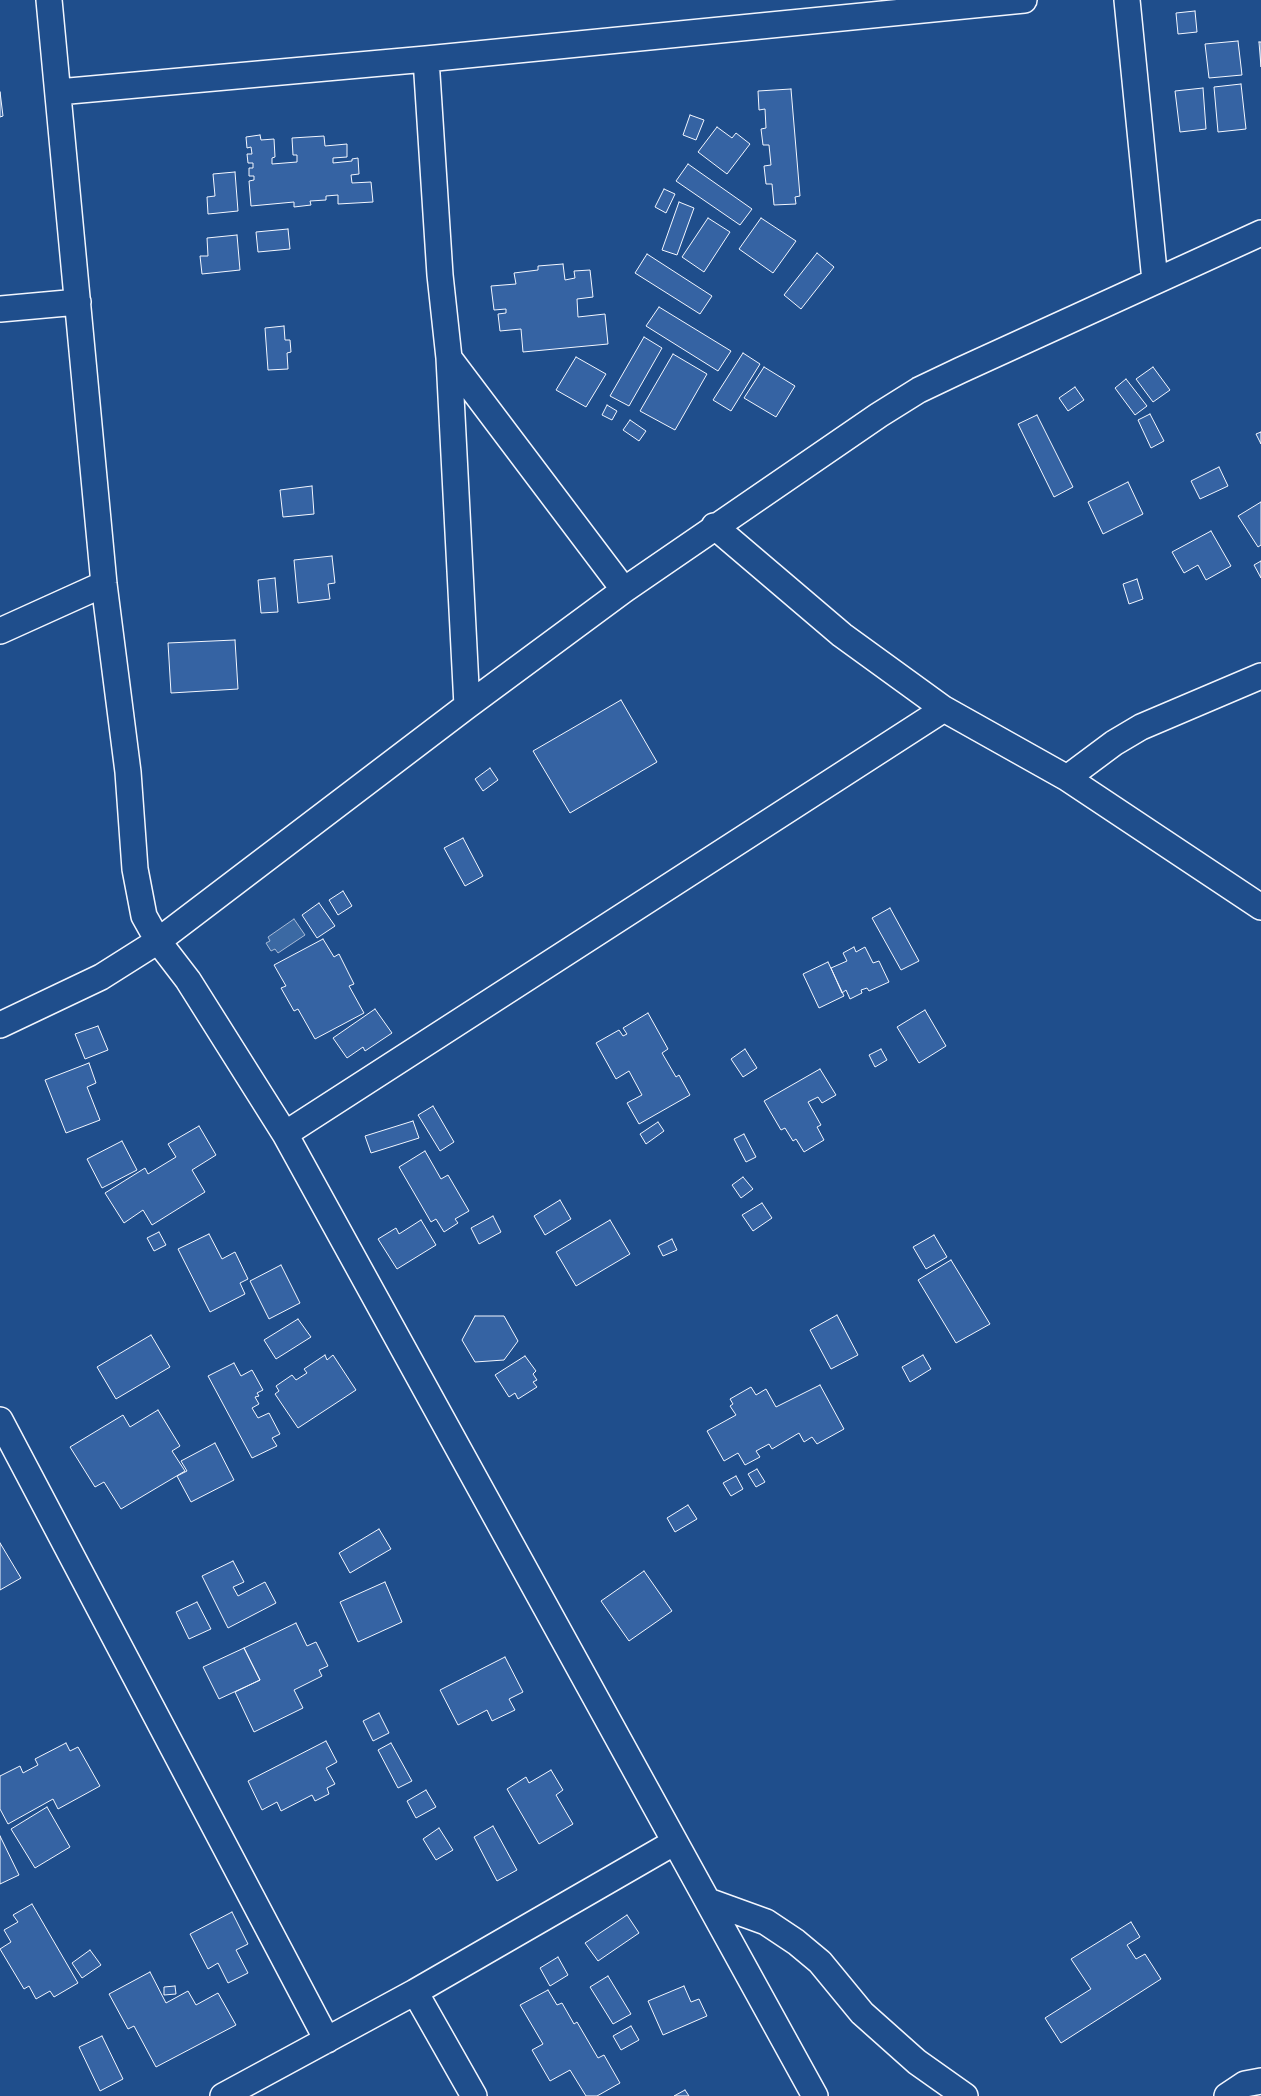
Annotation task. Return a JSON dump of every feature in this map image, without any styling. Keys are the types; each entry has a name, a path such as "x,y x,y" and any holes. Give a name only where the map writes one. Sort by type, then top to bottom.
{"street":[{"path":"49,0 104,584 128,772 138,890 146,922 188,980 285,1134 816,2096"},
{"path":"58,92 426,59 1024,0"},
{"path":"1127,0 1155,282"},
{"path":"426,59 440,275 449,358 467,706"},
{"path":"0,1025 101,976 158,941 467,706 624,590 714,526 879,415 919,390 1261,233"},
{"path":"0,309 78,302"},
{"path":"449,358 624,590"},
{"path":"714,526 842,635 944,709 1067,778 1261,907"},
{"path":"0,631 104,584"},
{"path":"1067,778 1114,743 1142,728 1261,676"},
{"path":"285,1134 944,709"},
{"path":"0,1420 327,2040"},
{"path":"223,2096 415,1992 675,1842"},
{"path":"708,1901 766,1922 796,1942 820,1962 862,2013 917,2062 965,2096"},
{"path":"415,1992 474,2096"},
{"path":"1226,2096 1246,2084 1261,2081"}],"water":[{"path":"294,919 305,935 278,953 275,949 271,951 266,943 270,941 268,937"}],"building":[{"path":"1195,11 1197,32 1178,34 1176,13"},
{"path":"1238,41 1242,75 1209,78 1205,44"},
{"path":"1259,42 1261,42 1261,67"},
{"path":"1241,84 1246,129 1218,132 1214,87"},
{"path":"1203,88 1206,129 1180,132 1175,91"},
{"path":"791,89 800,196 795,197 796,204 774,205 772,184 766,184 764,166 771,165 769,145 763,145 761,129 766,128 765,109 759,110 758,91"},
{"path":"0,92 3,116 0,117"},
{"path":"690,115 704,120 696,140 683,135"},
{"path":"717,127 732,138 736,133 750,144 727,174 698,152"},
{"path":"260,135 261,140 274,139 275,157 272,158 272,164 297,162 297,155 293,155 292,138 324,136 325,146 347,144 347,157 333,158 333,163 352,161 352,159 358,158 359,174 351,175 352,183 371,182 373,202 338,204 338,195 326,196 326,200 310,201 311,205 294,207 294,202 251,206 249,181 254,180 254,176 249,176 249,168 253,168 253,163 248,163 247,154 252,154 251,147 247,148 246,137"},
{"path":"688,164 752,209 740,225 676,181"},
{"path":"235,172 238,211 208,214 207,197 215,196 213,174"},
{"path":"664,189 675,194 666,213 655,207"},
{"path":"679,202 694,208 677,255 662,250"},
{"path":"708,218 730,232 704,272 682,257"},
{"path":"761,218 796,241 773,273 739,249"},
{"path":"288,229 290,249 258,252 256,232"},
{"path":"237,235 240,270 202,274 200,256 208,256 207,238"},
{"path":"817,253 834,267 801,309 784,295"},
{"path":"647,254 712,296 700,314 635,273"},
{"path":"563,264 565,280 575,278 574,271 590,270 593,297 577,299 578,317 605,314 608,344 523,352 521,329 500,331 498,314 506,313 506,309 494,310 491,286 516,284 514,273 538,270 538,266"},
{"path":"659,307 731,351 718,371 646,326"},
{"path":"284,326 285,340 290,340 291,352 287,353 288,369 268,370 265,328"},
{"path":"644,337 662,348 629,406 610,396"},
{"path":"743,353 760,364 731,411 713,400"},
{"path":"673,354 707,374 675,430 640,411"},
{"path":"576,357 606,374 586,407 556,390"},
{"path":"764,367 795,386 776,417 744,398"},
{"path":"1153,367 1170,390 1153,402 1136,379"},
{"path":"1126,379 1147,406 1135,415 1115,388"},
{"path":"1075,387 1084,400 1068,411 1059,398"},
{"path":"607,405 617,411 612,420 602,415"},
{"path":"1150,414 1164,441 1151,448 1138,420"},
{"path":"1037,415 1073,487 1054,497 1018,424"},
{"path":"630,420 646,431 639,441 623,430"},
{"path":"1261,432 1261,444 1256,434"},
{"path":"1219,467 1228,486 1200,499 1191,481"},
{"path":"1128,482 1143,514 1103,534 1088,502"},
{"path":"312,486 314,514 283,517 280,490"},
{"path":"1261,502 1261,545 1258,547 1238,516"},
{"path":"1211,531 1231,566 1206,580 1198,565 1184,573 1172,552"},
{"path":"332,556 335,583 328,584 330,599 298,603 294,560"},
{"path":"1261,561 1261,578 1254,565"},
{"path":"275,578 278,612 261,613 258,580"},
{"path":"1137,579 1143,599 1129,604 1123,584"},
{"path":"235,640 238,689 171,693 168,643"},
{"path":"621,700 657,762 570,813 533,751"},
{"path":"490,768 498,780 483,791 475,779"},
{"path":"463,838 483,876 465,886 444,848"},
{"path":"343,891 352,906 338,915 329,900"},
{"path":"319,903 335,926 317,938 302,915"},
{"path":"890,908 919,961 901,970 872,918"},
{"path":"323,939 334,957 339,954 354,984 349,986 364,1013 315,1039 298,1009 294,1011 281,988 286,986 274,965"},
{"path":"854,947 856,952 865,947 873,963 879,961 889,982 869,991 867,988 861,990 862,993 850,999 846,990 842,993 831,968 847,961 843,953"},
{"path":"828,962 844,996 819,1008 803,974"},
{"path":"375,1009 392,1033 365,1051 363,1047 347,1058 333,1038"},
{"path":"925,1010 946,1046 919,1063 897,1027"},
{"path":"648,1013 668,1049 662,1053 676,1077 679,1075 690,1095 639,1124 627,1103 642,1095 629,1071 616,1079 596,1043 619,1030 623,1036 627,1034 623,1028"},
{"path":"98,1026 108,1050 85,1059 75,1034"},
{"path":"745,1049 757,1068 743,1077 731,1059"},
{"path":"881,1049 887,1060 875,1067 869,1055"},
{"path":"89,1063 96,1083 87,1087 100,1120 66,1133 45,1080"},
{"path":"820,1069 836,1095 822,1103 818,1097 808,1102 821,1125 817,1127 824,1140 804,1152 796,1139 793,1141 785,1128 781,1130 764,1101"},
{"path":"433,1106 454,1142 440,1151 418,1115"},
{"path":"413,1121 419,1138 371,1153 365,1136"},
{"path":"658,1122 664,1131 646,1144 640,1134"},
{"path":"199,1126 216,1155 192,1170 205,1192 152,1225 143,1210 124,1223 105,1193 145,1168 148,1174 176,1157 168,1144"},
{"path":"744,1134 756,1157 746,1162 734,1139"},
{"path":"122,1141 137,1170 102,1188 87,1159"},
{"path":"425,1151 441,1179 448,1175 469,1211 455,1219 458,1223 444,1232 436,1219 431,1222 399,1167"},
{"path":"743,1177 753,1189 741,1198 732,1185"},
{"path":"560,1200 571,1219 545,1235 534,1216"},
{"path":"762,1203 772,1218 753,1231 742,1215"},
{"path":"493,1216 501,1232 479,1244 471,1228"},
{"path":"421,1220 436,1245 397,1269 378,1239 396,1228 399,1234"},
{"path":"610,1220 630,1254 576,1286 556,1252"},
{"path":"159,1232 166,1245 154,1251 147,1238"},
{"path":"209,1234 222,1259 235,1252 248,1279 240,1283 245,1294 210,1312 178,1249"},
{"path":"934,1235 947,1257 926,1269 913,1247"},
{"path":"672,1239 677,1250 663,1256 658,1246"},
{"path":"951,1260 990,1324 956,1343 918,1280"},
{"path":"281,1265 300,1303 269,1319 250,1281"},
{"path":"837,1315 858,1355 831,1369 810,1330"},
{"path":"475,1316 504,1316 518,1341 504,1360 475,1362 462,1340"},
{"path":"298,1319 311,1337 276,1359 264,1340"},
{"path":"151,1335 170,1367 116,1399 97,1367"},
{"path":"325,1355 327,1360 333,1355 356,1390 298,1428 275,1394 279,1391 276,1386 292,1375 296,1380 307,1373 304,1369"},
{"path":"923,1355 931,1369 910,1382 902,1367"},
{"path":"525,1356 536,1371 533,1374 537,1380 533,1382 537,1387 518,1399 515,1393 509,1397 495,1375"},
{"path":"234,1363 241,1376 252,1370 263,1390 257,1393 259,1396 255,1397 259,1404 252,1408 258,1418 269,1413 280,1434 272,1438 277,1446 252,1458 208,1376"},
{"path":"820,1385 844,1429 817,1444 812,1437 804,1442 799,1433 772,1449 769,1444 756,1451 760,1457 745,1465 738,1453 724,1461 707,1431 736,1415 730,1406 733,1404 730,1399 751,1387 756,1395 766,1389 776,1407"},
{"path":"158,1410 180,1446 172,1451 185,1471 121,1509 104,1482 95,1487 70,1447 123,1415 130,1427"},
{"path":"215,1443 234,1480 191,1502 177,1476 187,1471 181,1461"},
{"path":"757,1469 765,1482 756,1487 748,1474"},
{"path":"736,1476 743,1489 731,1496 723,1483"},
{"path":"688,1505 697,1519 675,1532 667,1518"},
{"path":"379,1529 391,1549 350,1573 339,1553"},
{"path":"0,1543 21,1578 0,1590"},
{"path":"233,1561 244,1582 233,1587 238,1596 265,1582 276,1603 228,1628 202,1576"},
{"path":"644,1571 672,1611 629,1641 601,1601"},
{"path":"385,1582 402,1622 358,1642 340,1602"},
{"path":"197,1602 211,1629 189,1639 176,1612"},
{"path":"296,1623 307,1646 316,1642 328,1666 319,1670 322,1676 294,1690 303,1708 254,1732 235,1692 260,1680 244,1648"},
{"path":"244,1648 260,1680 219,1699 203,1667"},
{"path":"505,1657 523,1692 509,1699 515,1710 492,1721 487,1710 458,1725 440,1690"},
{"path":"379,1713 389,1733 373,1741 363,1721"},
{"path":"326,1741 337,1762 326,1768 335,1784 327,1788 329,1794 315,1801 312,1795 281,1811 277,1802 262,1810 248,1781"},
{"path":"66,1743 70,1751 78,1747 100,1786 58,1809 53,1799 8,1824 0,1809 0,1776 20,1766 23,1773 38,1765 35,1759"},
{"path":"391,1743 412,1781 398,1788 378,1750"},
{"path":"551,1770 563,1790 556,1795 573,1824 539,1844 507,1789 526,1777 529,1783"},
{"path":"426,1790 436,1807 416,1818 407,1801"},
{"path":"47,1807 70,1847 35,1868 11,1829"},
{"path":"493,1826 517,1870 497,1881 474,1837"},
{"path":"439,1828 453,1850 436,1860 423,1839"},
{"path":"0,1836 19,1875 0,1884"},
{"path":"32,1904 78,1983 54,1997 50,1991 36,1999 29,1986 24,1989 0,1949 11,1942 4,1930 18,1922 13,1915"},
{"path":"232,1912 248,1944 236,1950 248,1973 228,1983 218,1963 208,1969 190,1934"},
{"path":"627,1915 639,1933 598,1961 585,1943"},
{"path":"1131,1922 1140,1937 1127,1945 1136,1959 1145,1954 1161,1979 1061,2043 1045,2018 1091,1989 1071,1959"},
{"path":"90,1950 101,1965 82,1978 72,1963"},
{"path":"558,1957 568,1975 550,1986 540,1968"},
{"path":"150,1972 166,2003 188,1991 196,2005 218,1993 236,2025 156,2067 134,2026 128,2029 109,1994"},
{"path":"608,1976 631,2014 613,2024 590,1987"},
{"path":"175,1986 176,1994 164,1995 164,1987"},
{"path":"684,1986 691,2002 699,1999 707,2016 663,2035 648,2001"},
{"path":"548,1990 557,2005 562,2003 574,2024 577,2022 598,2058 604,2055 620,2083 597,2096 586,2096 570,2070 550,2081 532,2050 543,2044 520,2005"},
{"path":"631,2026 639,2040 621,2050 613,2036"},
{"path":"102,2036 123,2079 100,2091 79,2047"},
{"path":"685,2090 689,2096 674,2096"}]}
